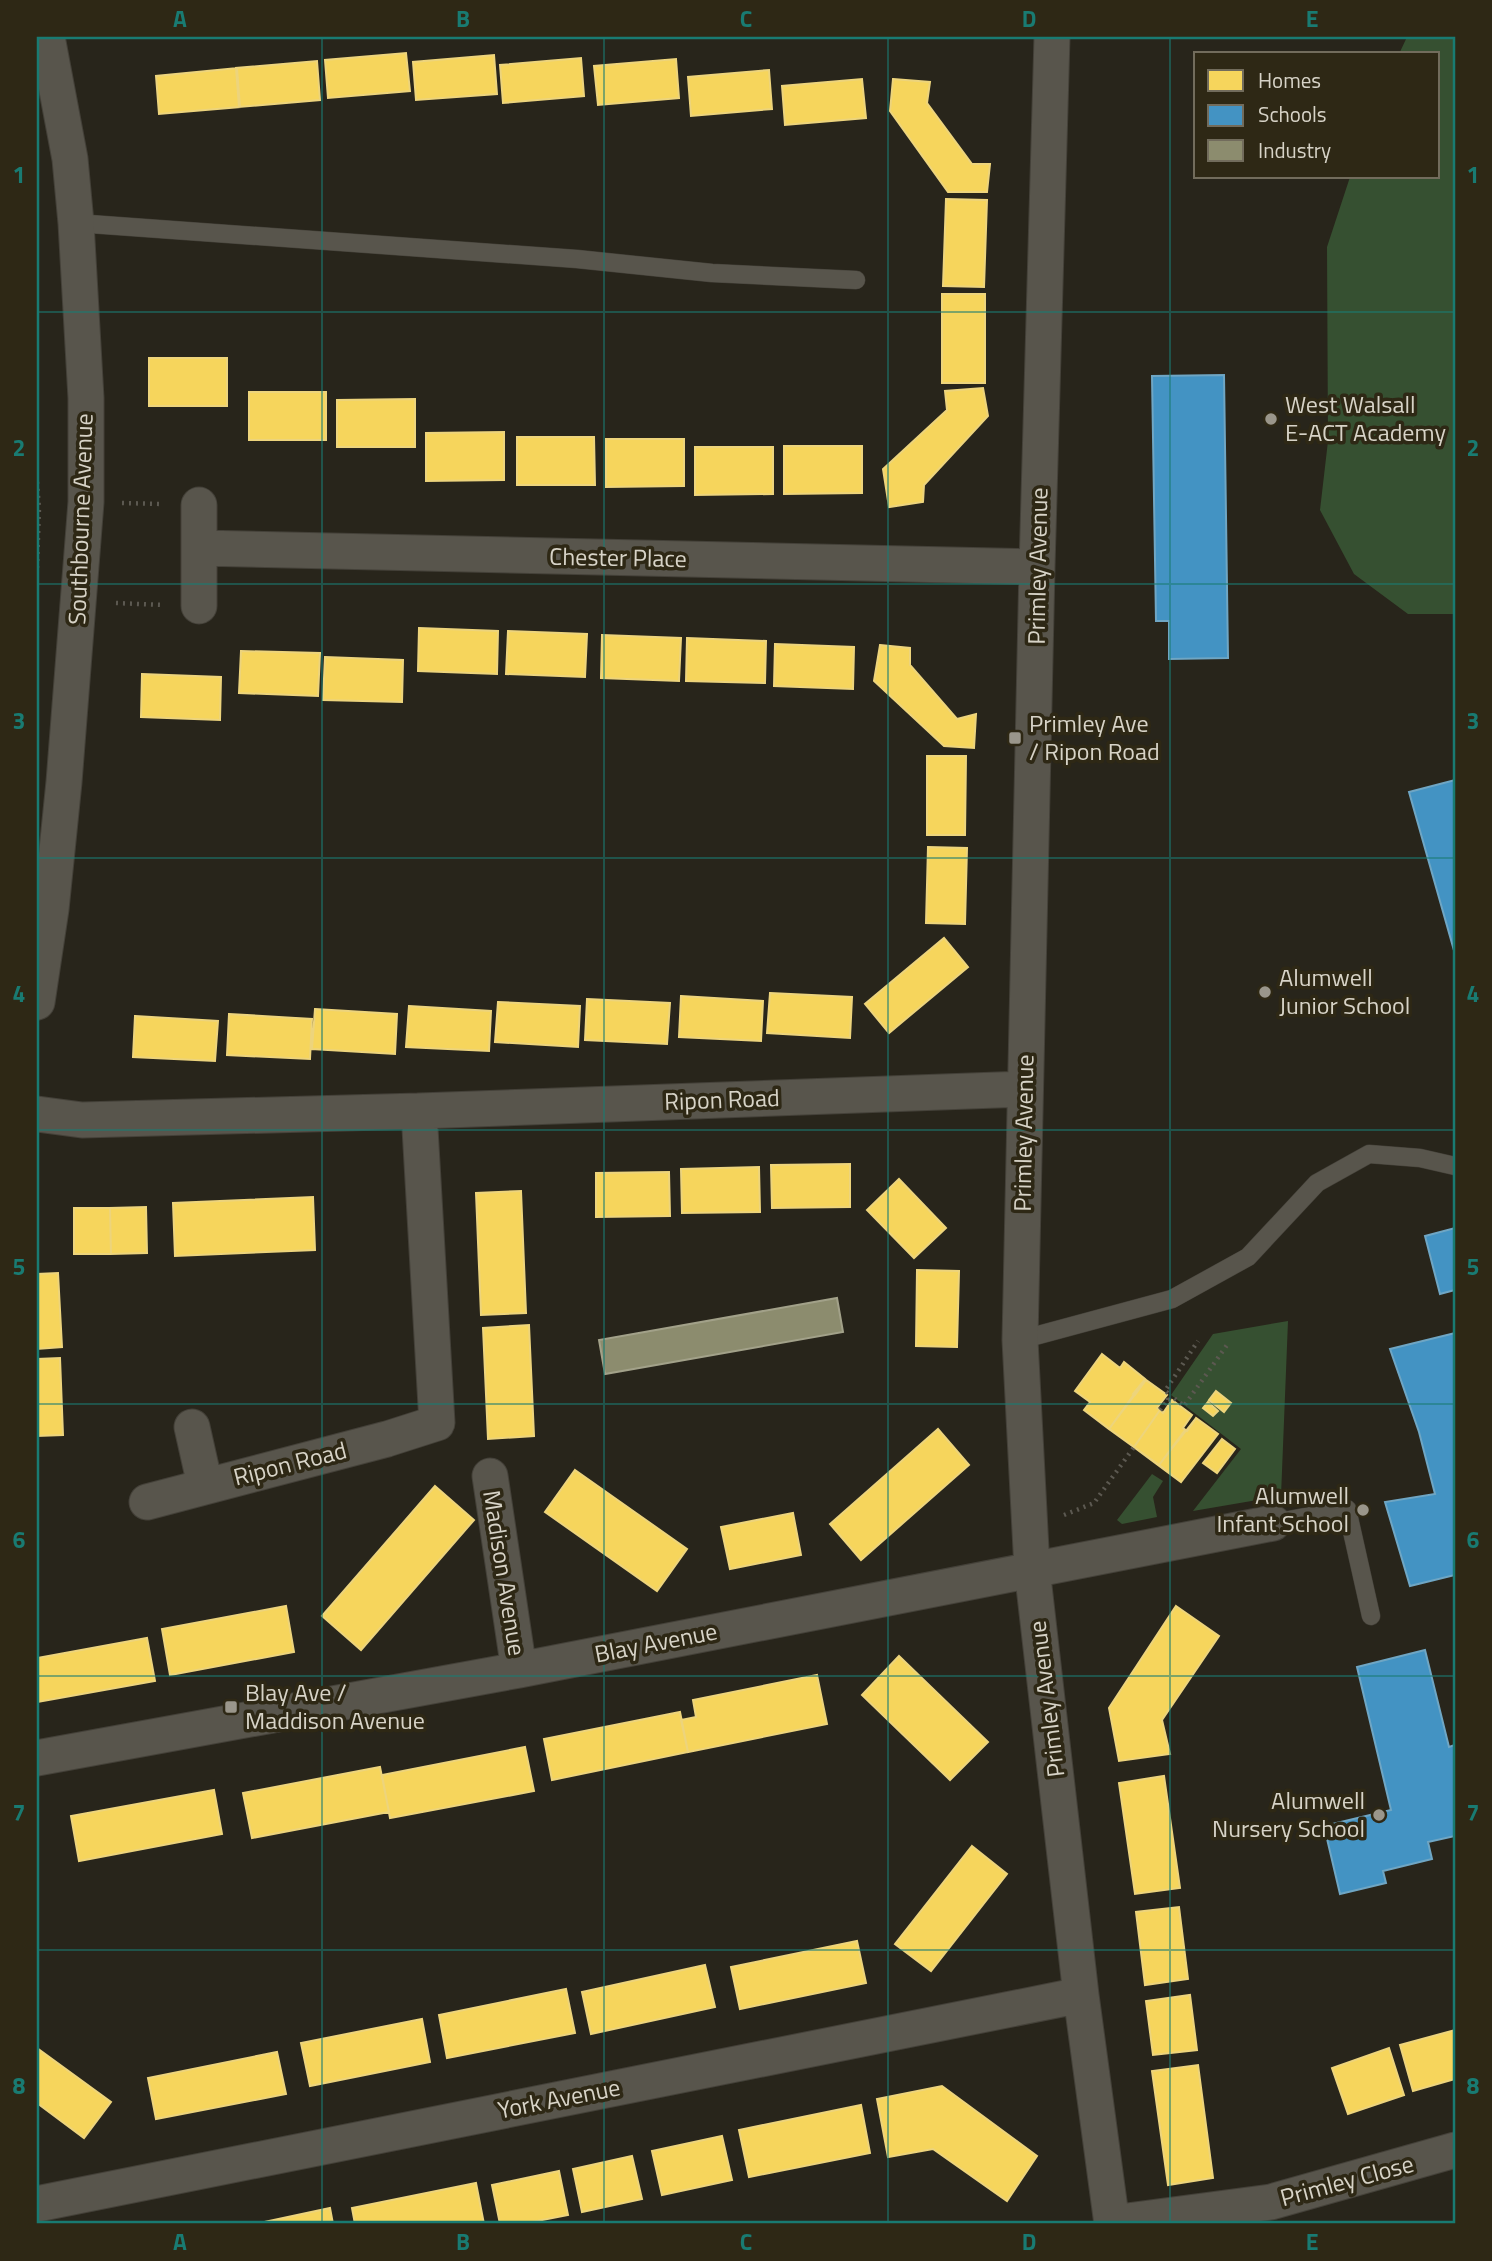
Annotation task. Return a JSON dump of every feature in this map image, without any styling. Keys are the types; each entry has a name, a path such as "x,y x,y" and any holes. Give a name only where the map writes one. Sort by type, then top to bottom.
{"street":[{"name":"Southbourne Avenue","path":"37,1002 51,909 64,782 86,502 86,398 76,223 70,159 47,37"},
{"name":"Primley Avenue","path":"1052,37 1024,1089 1020,1340 1032,1569 1081,1995 1112,2223"},
{"path":"199,505 199,606"},
{"name":"Chester Place","path":"199,548 1037,567"},
{"name":"Ripon Road","path":"37,1114 82,1120 1024,1089"},
{"name":"Ripon Road","path":"147,1502 387,1439 437,1423 419,1111"},
{"name":"Ripon Road","path":"192,1427 205,1485"},
{"name":"Madison Avenue","path":"490,1476 519,1670"},
{"name":"Blay Avenue","path":"37,1758 519,1670 1273,1522"},
{"name":"York Avenue","path":"37,2204 1081,1995"},
{"name":"Primley Close","path":"1112,2223 1270,2202 1455,2150"}],"lane":[{"path":"76,223 577,259 712,272 856,280"},
{"path":"1020,1340 1172,1298 1248,1257 1317,1183 1369,1154 1420,1157 1455,1166"},
{"path":"1273,1522 1347,1508 1371,1616"}],"path":[{"path":"37,482 37,568"},
{"path":"86,502 199,505"},
{"path":"79,602 199,606"},
{"path":"1160,1410 1168,1399 1168,1393 1165,1391 1198,1341"},
{"path":"1168,1399 1174,1398 1184,1406 1227,1345"},
{"path":"1094,1503 1133,1447"}],"green space":[{"path":"1407,37 1455,37 1455,614 1408,614 1354,574 1320,510 1328,441 1327,247 1350,178 1440,178 1440,52 1400,52"},
{"path":"1288,1321 1281,1496 1193,1511 1241,1449 1171,1395 1213,1334"},
{"path":"1152,1474 1163,1481 1153,1497 1157,1517 1122,1524 1117,1520"}],"building: Homes":[{"path":"406,53 410,91 328,98 325,60"},
{"path":"494,55 497,94 416,100 413,62"},
{"path":"581,58 584,96 503,103 500,65"},
{"path":"676,59 679,98 598,105 594,66"},
{"path":"317,61 320,100 239,107 236,68"},
{"path":"237,68 240,107 159,114 156,76"},
{"path":"769,70 772,109 691,116 688,77"},
{"path":"862,79 866,118 785,125 782,86"},
{"path":"893,79 930,82 927,103 972,164 990,164 987,192 948,192 890,111"},
{"path":"946,199 987,200 984,287 943,286"},
{"path":"942,294 985,294 985,383 942,383"},
{"path":"149,358 227,358 227,406 149,406"},
{"path":"983,388 988,416 924,485 923,502 889,507 883,469 947,410 945,391"},
{"path":"249,392 326,392 326,440 249,440"},
{"path":"415,399 415,447 337,447 337,400"},
{"path":"504,432 504,480 426,481 426,433"},
{"path":"517,437 594,437 595,485 517,485"},
{"path":"606,439 684,439 684,486 606,487"},
{"path":"784,446 862,446 862,493 784,494"},
{"path":"695,447 773,447 773,494 695,495"},
{"path":"419,628 498,631 497,674 418,671"},
{"path":"508,631 587,634 585,677 506,674"},
{"path":"602,635 681,638 679,681 601,678"},
{"path":"687,638 766,641 765,683 686,681"},
{"path":"775,644 854,647 853,689 774,686"},
{"path":"880,645 910,648 910,665 957,719 976,714 974,748 944,746 874,681"},
{"path":"241,651 320,653 318,696 239,693"},
{"path":"325,657 403,660 402,702 323,700"},
{"path":"142,674 221,677 220,720 141,717"},
{"path":"927,756 966,756 965,835 927,835"},
{"path":"928,847 967,848 965,924 926,923"},
{"path":"944,938 968,967 889,1033 865,1004"},
{"path":"770,993 852,997 850,1038 767,1033"},
{"path":"681,996 763,1001 761,1041 679,1037"},
{"path":"587,999 670,1003 667,1044 585,1040"},
{"path":"498,1002 580,1006 578,1047 495,1042"},
{"path":"409,1006 491,1011 489,1051 406,1047"},
{"path":"315,1009 397,1014 395,1054 312,1049"},
{"path":"229,1014 312,1019 310,1059 227,1055"},
{"path":"135,1016 218,1021 215,1061 133,1057"},
{"path":"850,1164 850,1207 772,1208 771,1165"},
{"path":"759,1167 760,1212 682,1213 681,1169"},
{"path":"669,1172 670,1216 596,1217 596,1173"},
{"path":"899,1179 946,1228 914,1258 867,1210"},
{"path":"521,1191 526,1313 481,1315 476,1193"},
{"path":"313,1197 315,1250 175,1256 173,1203"},
{"path":"146,1207 147,1253 111,1254 110,1208"},
{"path":"74,1208 110,1208 111,1254 74,1254"},
{"path":"917,1270 959,1271 957,1347 916,1346"},
{"path":"58,1273 62,1347 37,1349 37,1274"},
{"path":"529,1325 534,1436 488,1439 483,1328"},
{"path":"1102,1354 1120,1368 1124,1362 1145,1379 1133,1394 1135,1395 1146,1380 1167,1395 1157,1408 1163,1413 1172,1400 1192,1415 1183,1428 1187,1431 1196,1418 1218,1434 1181,1482 1084,1410 1090,1402 1075,1391"},
{"path":"1102,1354 1120,1368 1124,1362 1145,1379 1109,1429 1084,1410 1090,1402 1075,1391"},
{"path":"60,1358 63,1435 37,1436 37,1359"},
{"path":"1146,1380 1167,1395 1157,1408 1160,1410 1134,1447 1109,1429"},
{"path":"1216,1391 1231,1403 1224,1412 1209,1400"},
{"path":"1172,1400 1192,1415 1183,1428 1185,1430 1159,1465 1134,1447 1160,1410 1163,1413"},
{"path":"1208,1402 1218,1411 1213,1416 1203,1408"},
{"path":"1196,1418 1218,1434 1181,1482 1159,1465"},
{"path":"938,1429 969,1465 861,1560 830,1524"},
{"path":"1222,1439 1235,1449 1217,1473 1203,1463"},
{"path":"575,1470 687,1549 657,1591 545,1512"},
{"path":"435,1486 474,1520 361,1650 322,1616"},
{"path":"793,1513 801,1555 730,1569 721,1527"},
{"path":"286,1606 294,1652 170,1675 162,1629"},
{"path":"1176,1606 1219,1636 1162,1720 1170,1754 1119,1761 1109,1708"},
{"path":"147,1638 155,1681 37,1702 37,1658"},
{"path":"899,1656 988,1742 950,1780 862,1695"},
{"path":"817,1675 827,1724 688,1752 681,1720 696,1717 693,1700"},
{"path":"680,1712 688,1752 552,1780 544,1739"},
{"path":"525,1747 534,1791 390,1818 382,1775"},
{"path":"380,1767 389,1812 252,1838 243,1793"},
{"path":"1164,1776 1180,1888 1135,1894 1119,1783"},
{"path":"214,1790 222,1834 79,1861 71,1816"},
{"path":"972,1846 1007,1874 931,1971 895,1944"},
{"path":"1179,1907 1188,1979 1145,1985 1136,1912"},
{"path":"857,1941 866,1983 740,2009 731,1967"},
{"path":"705,1965 715,2007 591,2034 582,1992"},
{"path":"566,1989 575,2033 447,2058 439,2015"},
{"path":"1190,1995 1197,2050 1153,2055 1146,2001"},
{"path":"422,2019 430,2062 310,2086 301,2043"},
{"path":"1455,2030 1455,2079 1413,2091 1400,2045"},
{"path":"37,2048 111,2102 84,2138 37,2103"},
{"path":"1389,2048 1404,2095 1348,2114 1332,2068"},
{"path":"277,2052 286,2094 156,2119 148,2078"},
{"path":"1198,2065 1213,2178 1168,2185 1152,2071"},
{"path":"942,2086 1037,2156 1007,2201 933,2149 888,2157 877,2099"},
{"path":"861,2105 870,2153 749,2177 739,2130"},
{"path":"722,2136 732,2180 662,2195 652,2151"},
{"path":"632,2156 642,2199 582,2212 573,2169"},
{"path":"559,2171 568,2215 522,2224 500,2224 492,2185"},
{"path":"476,2183 484,2224 355,2224 352,2208"},
{"path":"330,2208 333,2224 255,2224"}],"building: Schools":[{"path":"1224,375 1228,658 1169,659 1169,621 1156,621 1152,376"},
{"path":"1455,780 1455,954 1409,792"},
{"path":"1455,1228 1455,1290 1440,1294 1425,1236"},
{"path":"1455,1333 1455,1575 1410,1586 1385,1502 1435,1494 1419,1432 1390,1349"},
{"path":"1425,1650 1449,1747 1455,1745 1455,1836 1428,1842 1432,1859 1383,1871 1386,1883 1340,1894 1324,1826 1391,1810 1357,1667"}],"building: Industry":[{"path":"837,1298 843,1332 605,1374 599,1340"}],"place":[{"name":"West Walsall E-ACT Academy","path":"1271,419"},
{"name":"Primley Ave / Ripon Road","path":"1015,738"},
{"name":"Alumwell Junior School","path":"1265,992"},
{"name":"Alumwell Infant School","path":"1363,1510"},
{"name":"Blay Ave / Maddison Avenue","path":"231,1707"},
{"name":"Alumwell Nursery School","path":"1379,1815"}]}
